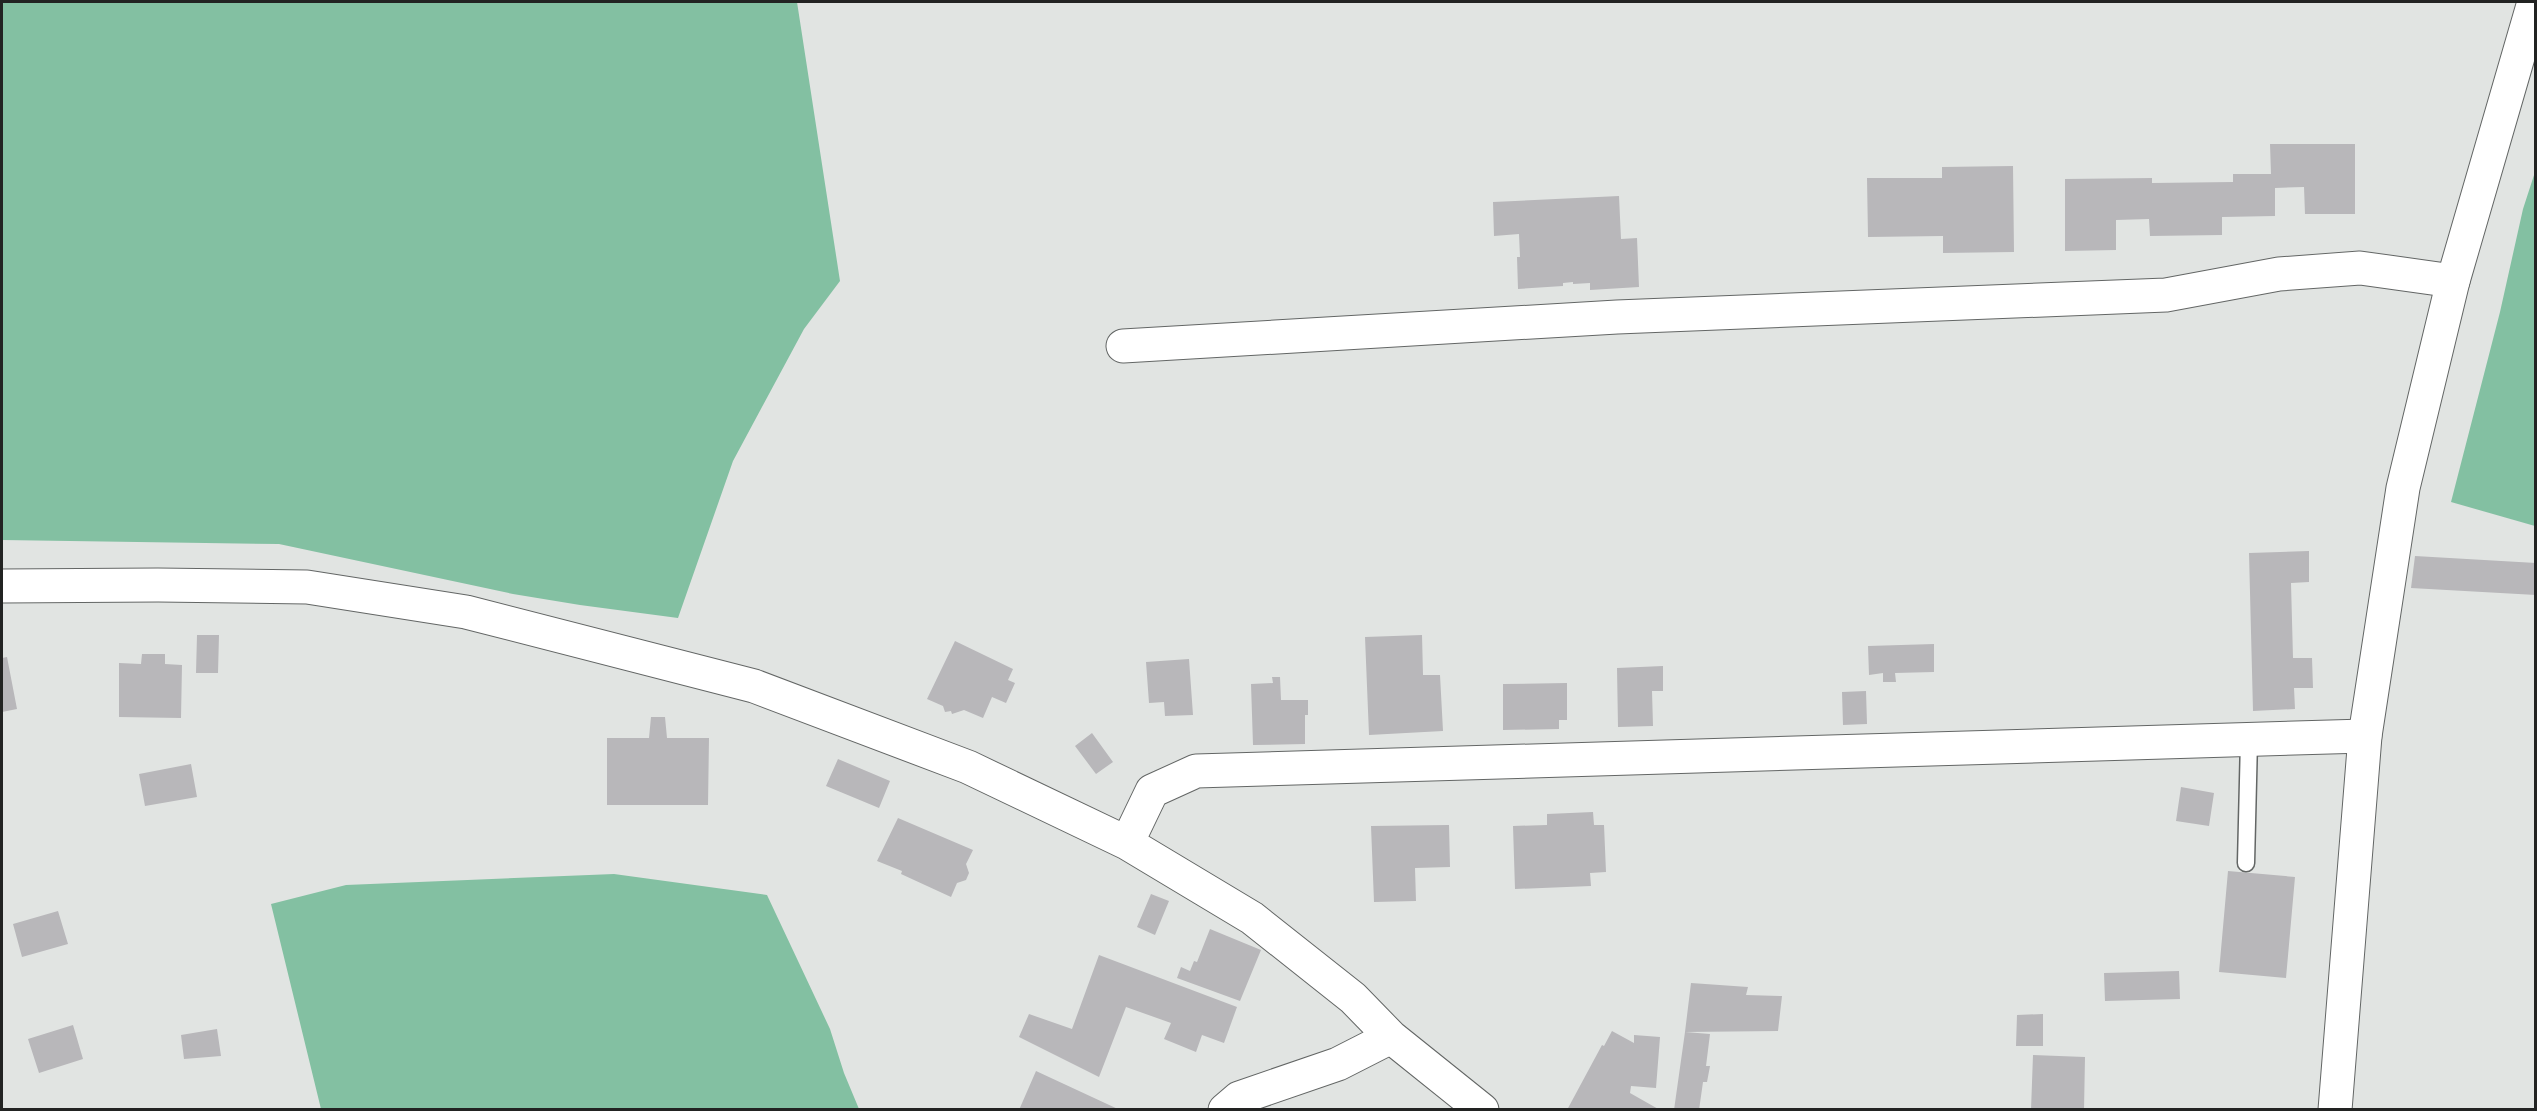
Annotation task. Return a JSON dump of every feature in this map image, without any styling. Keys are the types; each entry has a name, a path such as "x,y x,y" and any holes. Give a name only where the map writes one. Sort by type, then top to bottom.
{"street":[{"path":"2335,1110 2365,736 2403,488 2453,281 2534,2"},
{"path":"1123,346 1617,317 2166,295 2279,273 2360,268 2453,281"},
{"path":"2,586 307,587 466,612 754,686 968,767 1127,843 1252,918 1353,998 1391,1037 1482,1110"},
{"path":"1127,843 1152,791 1196,771 2365,736"},
{"path":"1225,1110 1239,1098 1338,1064 1391,1037"}],"lane":[{"path":"2246,863 2249,740"}],"green space":[{"path":"2,2 797,2 840,281 804,329 733,461 678,618 513,594 279,544 2,540"},
{"path":"2535,172 2535,526 2451,502 2500,312 2523,209"},
{"path":"614,874 767,895 830,1029 844,1073 859,1109 321,1109 271,904 346,885"}],"building":[{"path":"2270,144 2355,144 2355,214 2305,214 2304,187 2275,188 2275,216 2222,217 2222,235 2150,236 2149,219 2116,220 2116,250 2065,251 2065,179 2152,178 2152,183 2233,182 2233,174 2271,174"},
{"path":"2013,166 2014,252 1943,253 1943,236 1868,237 1867,178 1942,178 1942,167"},
{"path":"1619,196 1621,239 1637,238 1639,287 1590,290 1590,283 1573,284 1573,282 1563,283 1563,286 1518,289 1519,234 1494,236 1493,202"},
{"path":"2309,551 2309,582 2291,583 2293,658 2312,658 2313,688 2294,688 2295,709 2253,711 2249,553"},
{"path":"2415,556 2536,563 2536,595 2411,588"},
{"path":"197,635 219,635 218,673 196,673"},
{"path":"1422,635 1423,675 1440,675 1443,731 1369,735 1365,637"},
{"path":"955,641 1013,669 1008,680 1015,683 1006,703 992,697 983,718 964,710 952,714 951,711 945,712 943,706 927,699"},
{"path":"1934,644 1934,672 1895,673 1896,682 1883,682 1883,673 1869,675 1868,646"},
{"path":"142,654 165,654 165,664 182,665 181,718 119,717 119,663 141,664"},
{"path":"7,657 17,709 2,712 2,658"},
{"path":"1189,659 1193,715 1165,716 1164,702 1149,703 1146,662"},
{"path":"1663,666 1663,691 1652,691 1653,726 1618,727 1617,668"},
{"path":"1272,677 1280,677 1281,700 1308,700 1308,715 1305,715 1305,744 1253,745 1251,684 1273,683"},
{"path":"1567,683 1567,720 1559,720 1559,729 1503,730 1503,684"},
{"path":"1866,691 1867,724 1843,725 1842,692"},
{"path":"651,717 665,717 667,738 709,738 708,805 607,805 607,738 649,738"},
{"path":"1092,733 1113,762 1096,774 1075,746"},
{"path":"838,759 890,781 879,808 826,786"},
{"path":"191,764 197,797 145,806 139,774"},
{"path":"2181,787 2214,793 2209,826 2176,821"},
{"path":"1593,812 1594,825 1604,825 1606,872 1590,873 1591,886 1515,889 1513,826 1547,825 1547,814"},
{"path":"898,818 973,850 966,864 969,873 966,880 957,883 951,897 901,874 902,871 877,861"},
{"path":"1449,825 1450,867 1415,868 1416,901 1374,902 1371,826"},
{"path":"2228,871 2295,877 2286,978 2219,972"},
{"path":"1151,894 1169,901 1155,935 1137,927"},
{"path":"58,911 68,944 22,957 13,924"},
{"path":"1210,929 1261,950 1240,1001 1177,978 1181,967 1190,971 1194,961 1197,962"},
{"path":"1099,955 1237,1007 1224,1043 1202,1035 1196,1052 1164,1039 1171,1023 1126,1007 1099,1077 1019,1037 1029,1014 1072,1029"},
{"path":"2179,971 2180,999 2105,1001 2104,973"},
{"path":"1691,983 1748,987 1746,995 1782,996 1778,1031 1685,1032"},
{"path":"2043,1014 2043,1046 2016,1046 2017,1015"},
{"path":"73,1025 83,1059 39,1073 28,1039"},
{"path":"217,1029 221,1056 184,1059 181,1035"},
{"path":"1612,1031 1634,1043 1634,1035 1660,1037 1656,1088 1631,1086 1630,1093 1660,1110 1567,1110"},
{"path":"1685,1032 1710,1034 1706,1066 1710,1066 1707,1082 1703,1082 1699,1110 1674,1110"},
{"path":"2033,1055 2085,1057 2084,1110 2031,1110"},
{"path":"1036,1071 1120,1110 1019,1110"}]}
